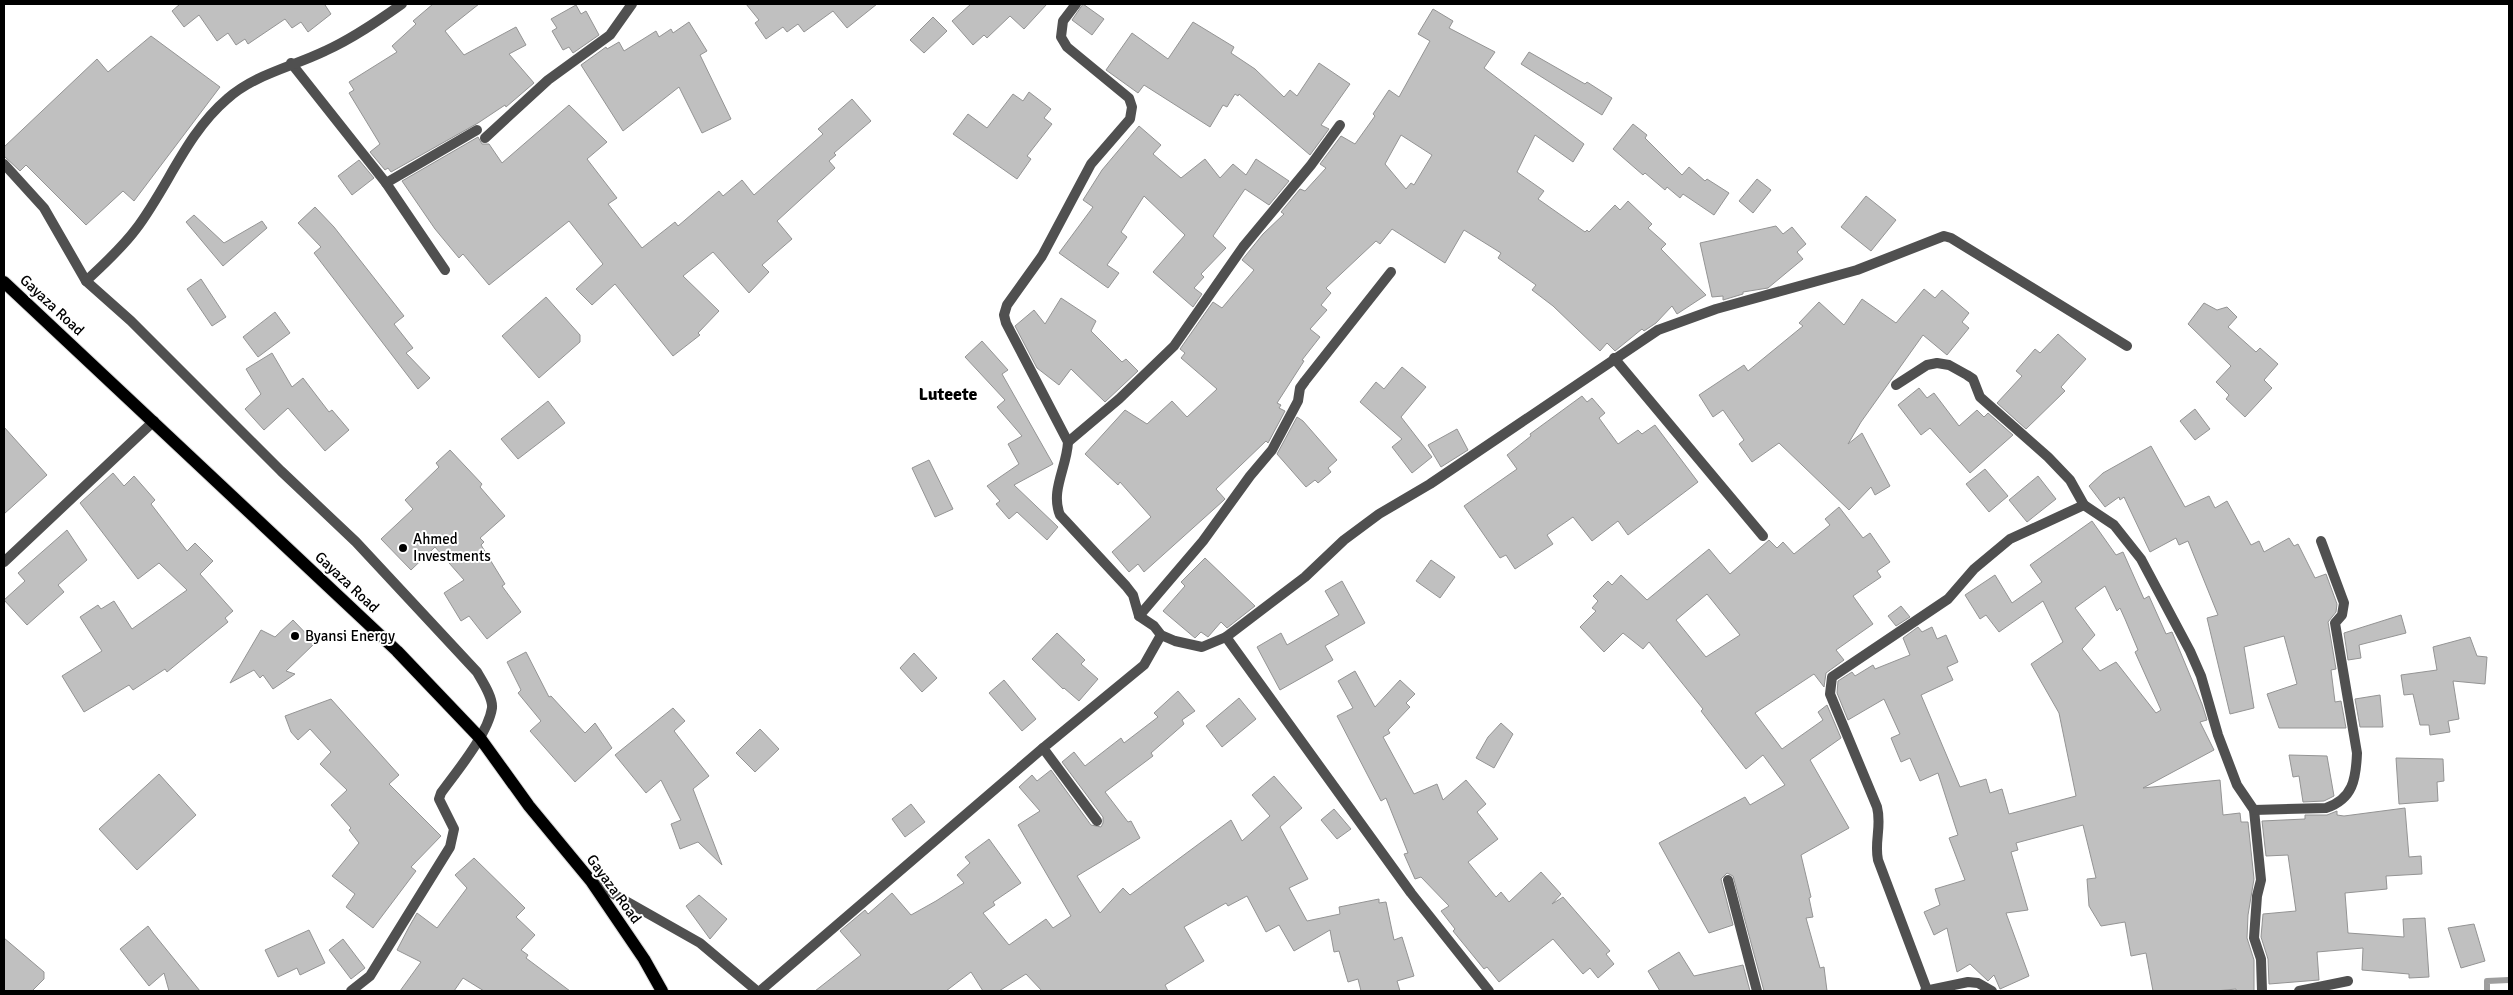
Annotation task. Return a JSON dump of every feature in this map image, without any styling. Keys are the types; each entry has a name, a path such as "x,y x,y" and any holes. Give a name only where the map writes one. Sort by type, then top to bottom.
{"main road":[{"name":"Gayaza Road","path":"4,282 397,651 480,738 529,806 590,881 644,960 662,991"}],"street":[{"path":"86,281 136,230 196,134 227,98 254,81 291,63 326,51 380,20 402,4"},
{"path":"485,138 548,80 610,35 632,4"},
{"path":"1076,4 1063,21 1061,37 1067,46 1129,98 1132,107 1130,119 1091,164 1042,256 1008,305 1004,316 1068,442 1068,457 1057,489 1057,507 1067,524 1130,590 1139,616 1154,626 1161,635 1175,641 1202,647 1226,637 1297,584 1344,540 1378,514 1457,467 1614,358 1669,325 1716,309 1856,270 1946,236 2015,276 2127,346"},
{"path":"291,63 386,183 445,270"},
{"path":"1068,442 1119,399 1174,346 1243,247 1285,198 1340,125"},
{"path":"386,183 478,130"},
{"path":"4,164 44,208 86,281 131,321 274,464 356,542 477,672 486,687 492,707 480,738 441,793 439,799 454,829 450,846 370,976 352,991"},
{"path":"1139,616 1197,549 1250,476 1272,450 1298,401 1305,381 1390,272"},
{"path":"1614,358 1763,536"},
{"path":"1896,385 1927,365 1937,363 1949,365 1967,375 1973,380 1980,397 2048,457 2070,480 2084,505 2114,525 2141,559 2190,651 2201,676 2218,735 2237,785 2254,810 2261,880 2257,896 2254,938 2261,959 2262,991"},
{"path":"4,562 154,421"},
{"path":"1992,991 1978,983 1968,982 1926,991 1878,860 1876,850 1880,826 1878,807 1830,694 1832,677 1948,599 1974,569 2010,539 2084,505"},
{"path":"2254,810 2326,808 2345,798 2352,789 2356,774 2357,753 2335,623 2342,614 2344,603 2321,541"},
{"path":"590,881 700,943 758,991 1043,748 1144,665 1161,635"},
{"path":"1226,637 1411,893 1489,991"},
{"path":"1043,748 1097,821"},
{"path":"1728,880 1757,991"},
{"path":"2299,991 2348,981"}],"building":[{"path":"180,4 327,4 325,5 331,14 308,32 301,22 292,28 285,19 248,44 245,39 236,45 228,33 217,41 199,15 184,27 172,11"},
{"path":"433,4 479,4 445,31 464,55 516,27 526,45 509,54 534,83 506,107 505,105 478,123 391,172 388,168 385,170 370,152 380,144 349,93 354,90 349,82 397,52 392,46 416,24 413,21"},
{"path":"746,4 877,4 847,28 833,11 804,32 798,24 787,32 783,27 766,39 755,23 759,20"},
{"path":"971,4 1047,4 1024,29 1010,16 987,38 984,35 973,45 952,21"},
{"path":"1083,4 1104,19 1092,35 1072,20"},
{"path":"576,5 581,14 586,11 599,35 573,53 569,47 563,50 552,31 557,28 551,19"},
{"path":"1433,9 1453,21 1449,28 1495,52 1484,68 1584,144 1573,162 1535,135 1517,172 1544,191 1538,199 1585,232 1587,230 1589,232 1615,205 1620,210 1628,201 1652,224 1648,228 1666,244 1661,249 1706,295 1677,314 1672,306 1656,323 1644,331 1642,329 1615,351 1607,343 1600,351 1553,306 1532,290 1536,285 1498,258 1501,253 1464,230 1445,263 1392,229 1380,244 1376,241 1326,288 1331,293 1321,305 1327,310 1310,329 1320,337 1302,360 1304,361 1277,403 1281,405 1279,408 1285,411 1268,443 1266,441 1216,489 1225,499 1223,501 1144,572 1138,564 1129,572 1112,552 1151,517 1120,482 1118,485 1085,454 1125,410 1147,424 1172,401 1187,417 1217,389 1181,358 1185,353 1180,349 1213,302 1222,308 1254,270 1242,260 1263,234 1284,214 1281,212 1300,189 1305,191 1326,168 1320,164 1341,136 1355,144 1375,116 1373,114 1389,90 1399,97 1430,41 1418,34","holes":["1401,135 1432,155 1414,185 1411,183 1406,189 1385,164"]},
{"path":"933,17 947,31 924,53 910,40"},
{"path":"689,22 707,51 700,55 731,119 702,133 679,87 623,131 581,65 606,47 607,49 619,42 624,51 656,31 659,37 671,29 673,33"},
{"path":"1193,22 1234,47 1231,53 1255,69 1284,97 1290,90 1297,96 1319,63 1350,84 1321,125 1329,129 1310,155 1239,94 1238,96 1235,94 1227,107 1223,105 1210,127 1144,85 1138,93 1106,70 1132,33 1168,59"},
{"path":"151,36 220,87 134,201 123,191 86,225 26,165 20,171 4,156 4,147 97,59 108,72"},
{"path":"1529,52 1585,84 1587,82 1612,98 1602,115 1521,64"},
{"path":"1029,92 1051,109 1044,118 1052,124 1027,156 1031,159 1017,179 953,134 968,114 987,128 1013,94 1023,101"},
{"path":"852,99 871,121 834,153 836,155 829,161 835,168 777,221 792,239 762,265 769,272 749,293 713,252 683,276 719,311 698,333 700,335 673,356 615,284 592,305 576,289 603,264 569,221 489,285 463,254 459,258 435,229 402,181 478,137 482,144 489,144 502,163 569,105 607,142 587,159 617,198 608,204 642,248 675,222 678,226 719,191 723,196 742,180 754,195 823,134 818,129"},
{"path":"1633,124 1647,135 1645,138 1682,175 1689,167 1705,181 1707,179 1729,193 1714,215 1683,194 1680,198 1667,187 1665,190 1645,173 1643,175 1613,149"},
{"path":"1139,126 1161,145 1153,154 1181,178 1205,159 1220,178 1233,164 1246,175 1256,159 1289,181 1269,205 1245,189 1213,236 1226,248 1201,274 1204,277 1194,288 1202,294 1193,307 1153,272 1185,235 1144,196 1121,232 1127,237 1107,265 1119,273 1108,288 1059,253 1093,207 1083,200 1102,170"},
{"path":"359,160 374,178 352,195 338,176"},
{"path":"1757,179 1771,190 1753,213 1739,201"},
{"path":"1866,196 1896,220 1871,251 1841,227"},
{"path":"315,207 334,227 404,316 394,324 413,348 406,353 430,378 418,389 314,253 321,247 298,223"},
{"path":"194,215 224,243 262,221 267,228 223,266 186,222"},
{"path":"1776,226 1783,234 1792,227 1806,244 1797,252 1803,259 1768,288 1743,292 1743,294 1723,300 1723,296 1712,297 1700,243"},
{"path":"201,279 226,317 212,326 187,289"},
{"path":"1924,289 1935,298 1942,290 1969,313 1962,322 1969,328 1947,355 1923,335 1861,422 1848,444 1862,433 1890,486 1875,495 1871,487 1849,510 1779,443 1752,462 1739,444 1744,440 1723,410 1713,417 1699,395 1744,365 1748,371 1803,326 1799,323 1819,302 1844,325 1862,299 1896,323"},
{"path":"546,297 580,335 580,342 539,378 502,336"},
{"path":"1061,298 1096,321 1091,331 1122,362 1126,359 1138,371 1105,402 1071,369 1059,385 1037,368 1015,326 1034,310 1045,324"},
{"path":"2204,303 2217,310 2227,307 2237,317 2228,327 2256,352 2260,348 2278,364 2264,380 2272,388 2245,417 2226,399 2229,395 2216,382 2231,366 2188,324"},
{"path":"275,312 290,333 258,357 243,337"},
{"path":"2058,334 2086,359 2061,387 2065,391 2026,429 1997,403 2022,376 2016,371 2035,349 2040,353"},
{"path":"982,341 1008,370 1002,374 1053,464 1014,485 1058,527 1047,540 1017,512 1009,519 996,504 1000,501 987,486 1019,464 1008,444 1022,436 997,407 1005,400 965,357"},
{"path":"272,353 292,387 303,378 329,412 332,410 349,430 325,451 288,408 264,430 245,409 261,394 246,369"},
{"path":"1402,367 1426,387 1401,417 1432,457 1412,473 1392,447 1402,439 1360,402 1376,382 1384,389"},
{"path":"1919,388 1927,398 1934,393 1959,426 1977,410 1984,417 1988,413 2013,435 1970,473 1930,428 1921,435 1898,405"},
{"path":"1582,396 1587,402 1592,398 1605,413 1599,418 1618,444 1638,430 1642,434 1655,425 1698,482 1628,535 1618,521 1592,541 1573,517 1547,535 1553,544 1515,569 1506,555 1500,558 1464,506 1517,469 1507,455 1531,436 1530,434"},
{"path":"548,401 565,423 518,459 501,439"},
{"path":"2195,409 2210,429 2195,440 2180,421"},
{"path":"1297,417 1303,421 1337,460 1328,468 1331,472 1318,483 1315,480 1306,487 1277,454"},
{"path":"4,427 47,475 4,514"},
{"path":"1457,429 1468,450 1441,467 1428,445"},
{"path":"2151,446 2185,507 2209,496 2215,508 2227,501 2251,545 2259,541 2264,552 2289,538 2294,546 2298,544 2315,578 2326,574 2337,604 2336,612 2328,622 2336,669 2331,670 2335,702 2341,701 2346,728 2279,728 2267,694 2297,684 2284,636 2244,647 2254,708 2230,714 2207,618 2218,615 2188,541 2179,545 2176,538 2150,552 2124,497 2120,500 2119,497 2105,507 2089,486 2103,473"},
{"path":"450,450 482,484 480,487 505,516 480,538 484,542 481,545 505,584 502,586 521,612 487,639 469,616 461,621 444,593 464,580 435,547 411,570 381,539 413,509 405,500 439,467 436,463"},
{"path":"929,460 953,509 935,517 912,468"},
{"path":"1985,469 2008,496 1989,512 1966,484"},
{"path":"113,473 124,486 134,476 155,500 151,504 187,551 195,543 213,561 200,574 233,611 225,618 228,622 167,672 165,669 133,690 129,685 84,712 62,676 102,651 80,617 98,605 101,609 114,601 132,629 187,590 159,563 138,579 80,503"},
{"path":"2038,476 2056,499 2027,522 2009,500"},
{"path":"1839,507 1863,538 1870,533 1890,562 1877,571 1881,577 1853,596 1873,624 1836,650 1844,660 1826,673 1824,687 1814,674 1755,713 1782,749 1823,720 1818,712 1827,705 1841,738 1810,760 1849,828 1801,855 1811,897 1809,898 1813,917 1806,918 1820,968 1824,967 1827,991 1764,991 1733,876 1727,873 1721,879 1733,925 1709,933 1659,843 1745,797 1750,805 1785,785 1763,755 1746,769 1701,711 1703,709 1649,642 1643,649 1623,633 1604,652 1580,627 1596,611 1592,608 1598,601 1593,596 1608,581 1612,585 1621,575 1647,600 1709,549 1730,574 1769,540 1777,548 1783,542 1794,554 1830,525 1825,519","holes":["1707,594 1740,635 1706,657 1676,620"]},
{"path":"2092,521 2116,555 2123,552 2144,599 2149,596 2166,634 2172,632 2202,704 2207,720 2200,722 2214,750 2143,788 2220,780 2223,815 2240,813 2241,822 2248,822 2254,879 2248,915 2247,938 2254,960 2254,991 2236,991 2236,989 2216,991 2153,991 2146,953 2131,956 2125,922 2101,926 2089,906 2087,879 2096,878 2083,825 2016,843 2018,850 2011,852 2028,910 2006,913 2029,976 2000,989 1994,975 1988,981 1970,964 1957,972 1947,928 1934,935 1924,912 1940,905 1935,889 1965,880 1949,838 1958,835 1938,773 1920,781 1910,758 1901,762 1891,738 1900,734 1884,699 1848,720 1837,693 1838,681 1852,672 1855,676 1873,665 1875,669 1910,655 1903,638 1918,627 1922,632 1932,627 1937,639 1946,635 1958,662 1947,667 1953,680 1921,695 1960,787 1986,779 1990,793 2002,789 2009,814 2076,796 2059,713 2031,664 2063,642 2043,601 1999,632 1986,615 1980,619 1965,595 1995,575 2012,603 2042,582 2030,565","holes":["2105,586 2117,611 2120,608 2138,650 2135,652 2161,710 2156,713 2116,662 2100,671 2082,649 2095,635 2075,608"]},
{"path":"67,530 87,560 58,585 64,592 27,625 4,600 25,581 18,573"},
{"path":"1205,558 1255,606 1227,628 1221,622 1208,637 1201,632 1195,638 1163,611 1185,586 1181,582"},
{"path":"1431,560 1455,577 1440,598 1416,581"},
{"path":"1342,581 1365,623 1325,646 1333,660 1280,690 1257,647 1281,633 1287,645 1339,615 1325,591"},
{"path":"1901,606 1910,617 1896,626 1888,616"},
{"path":"2401,615 2406,633 2359,645 2361,658 2348,660 2344,633"},
{"path":"293,620 315,643 286,671 295,674 273,689 263,675 260,678 254,670 230,683 261,630 275,637"},
{"path":"1057,633 1085,660 1081,664 1098,679 1079,701 1063,689 1032,659"},
{"path":"2470,637 2477,656 2487,657 2485,684 2453,681 2459,719 2448,721 2450,732 2430,735 2429,725 2420,725 2413,694 2404,695 2401,675 2437,670 2433,647"},
{"path":"526,652 549,697 551,696 585,733 595,723 612,748 575,782 530,731 541,721 518,693 521,690 507,662"},
{"path":"914,653 937,678 922,692 900,668"},
{"path":"1355,671 1375,707 1400,680 1415,694 1406,703 1410,707 1388,730 1390,733 1383,737 1414,794 1437,784 1443,800 1466,780 1486,804 1477,812 1498,839 1468,862 1496,897 1501,892 1509,902 1541,872 1561,894 1552,904 1563,897 1610,951 1606,954 1614,964 1598,978 1590,968 1583,974 1553,939 1499,982 1487,967 1484,969 1453,931 1455,929 1441,911 1449,906 1421,877 1415,879 1404,854 1408,853 1386,798 1381,801 1337,716 1353,708 1338,681"},
{"path":"1004,680 1036,719 1022,731 989,693"},
{"path":"1178,691 1195,711 1182,720 1184,724 1151,753 1153,756 1105,792 1128,822 1131,821 1140,838 1077,876 1100,913 1123,888 1130,895 1231,820 1242,841 1270,816 1252,795 1274,776 1302,808 1280,827 1308,879 1289,888 1307,921 1340,914 1339,907 1379,899 1379,903 1386,902 1394,940 1402,937 1414,976 1397,981 1400,991 1361,991 1358,979 1348,982 1339,951 1334,952 1330,930 1294,951 1279,925 1266,932 1247,896 1228,906 1226,903 1184,927 1204,961 1165,985 1168,991 1042,991 1026,974 999,991 983,991 971,972 946,991 815,991 861,955 840,931 865,910 868,914 892,893 911,915 936,901 964,883 957,875 970,863 965,857 989,839 1021,883 993,902 995,905 983,913 1009,945 1046,919 1053,928 1071,916 1018,825 1040,811 1019,787 1032,775 1037,781 1051,770 1091,825 1101,827 1103,817 1062,762 1074,752 1085,766 1121,738 1124,743 1158,717 1154,713"},
{"path":"2380,695 2383,727 2360,727 2355,699"},
{"path":"1239,698 1256,719 1222,747 1206,726"},
{"path":"331,699 399,775 389,784 441,836 411,867 416,871 373,928 346,907 355,894 332,876 359,843 349,830 351,828 331,805 347,790 320,764 331,752 310,729 298,740 291,732 285,716"},
{"path":"673,708 685,721 674,731 709,776 693,789 722,865 698,842 680,849 671,824 681,820 661,780 646,793 615,755"},
{"path":"1501,723 1513,734 1494,768 1476,758 1488,737"},
{"path":"760,729 779,749 755,772 736,753"},
{"path":"2289,755 2327,756 2334,796 2324,801 2303,802 2299,776 2293,777"},
{"path":"2396,758 2443,759 2444,781 2437,782 2438,801 2399,804"},
{"path":"159,774 196,815 137,870 99,829"},
{"path":"911,804 925,822 905,837 892,819"},
{"path":"2405,808 2409,857 2421,856 2422,874 2386,876 2387,889 2345,893 2348,933 2404,937 2403,919 2425,918 2429,977 2409,978 2409,974 2362,970 2363,948 2317,952 2319,980 2269,984 2268,959 2261,937 2263,914 2296,911 2288,855 2266,856 2262,821 2305,819 2305,815 2327,815 2337,811 2337,815 2344,816"},
{"path":"1334,809 1351,829 1337,839 1321,820"},
{"path":"474,858 525,908 516,917 535,935 521,950 528,955 526,958 570,991 484,991 463,978 454,991 400,991 421,962 397,950 409,927 417,913 437,928 467,888 455,875"},
{"path":"699,895 727,919 710,939 686,906"},
{"path":"2474,924 2485,961 2461,968 2448,928"},
{"path":"148,926 200,991 169,991 164,973 149,986 120,949"},
{"path":"309,930 325,963 300,975 297,968 278,977 265,950"},
{"path":"4,938 44,972 44,979 32,991 4,991"},
{"path":"343,939 365,968 351,979 329,950"},
{"path":"1679,952 1694,976 1743,965 1750,991 1660,991 1648,971"}],"waterway":[{"path":"2487,991 2487,981 2509,980"}],"place":[{"name":"Ahmed Investments","path":"403,548"},
{"name":"Byansi Energy","path":"295,636"}],"district":[{"name":"Luteete","path":"948,394"}]}
